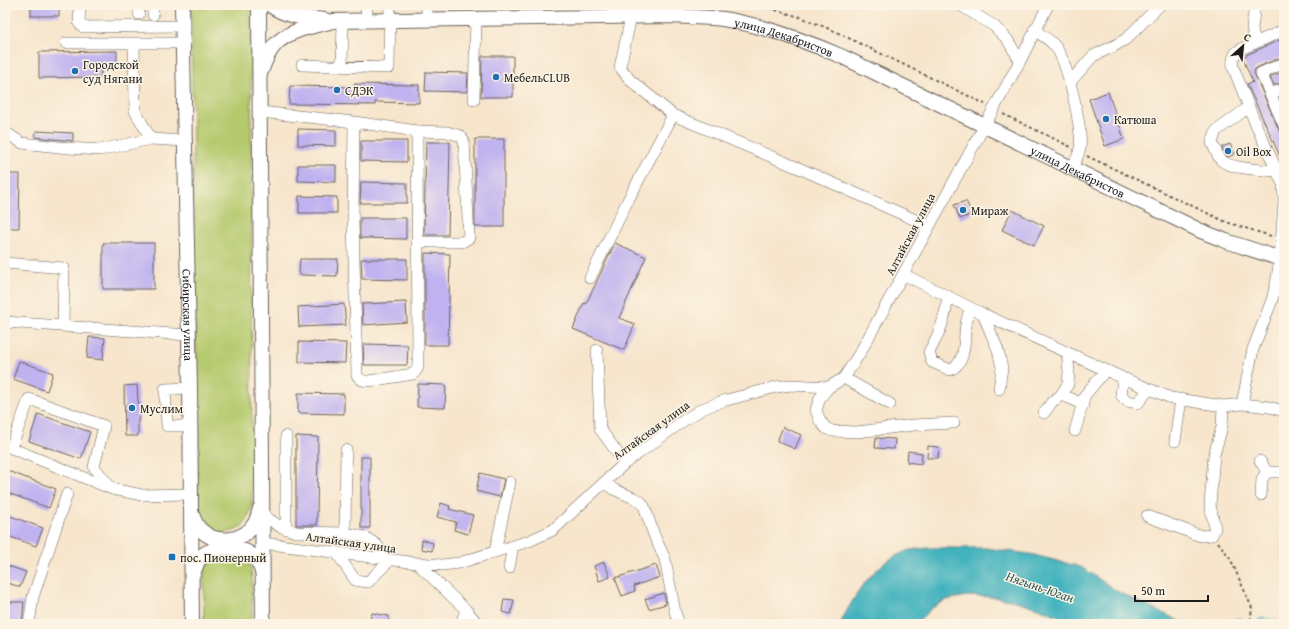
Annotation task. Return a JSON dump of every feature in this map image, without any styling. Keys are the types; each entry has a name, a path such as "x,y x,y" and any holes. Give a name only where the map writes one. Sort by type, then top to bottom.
{"main road":[{"name":"Сибирская улица","path":"182,5 190,388 192,624"},
{"path":"259,5 263,624"},
{"path":"270,5 289,15 338,21"},
{"name":"улица Декабристов","path":"260,74 267,56 274,45 282,39 294,32 338,21 390,20 427,12 476,19 667,16 722,19 766,28 790,35 843,57 1201,231 1226,241 1282,259"},
{"path":"190,510 195,523 200,530 209,537 227,540 243,535 250,529 255,523 263,499"},
{"path":"191,578 198,562 205,553 230,548 242,549 254,557 260,565 263,578"}],"street":[{"path":"80,5 80,23 83,27 183,26"},
{"path":"366,5 367,20"},
{"path":"302,65 389,68 390,5"},
{"path":"960,5 994,26 1007,39 1020,61"},
{"name":"Алтайская улица","path":"263,543 417,563 442,565 459,563 529,541 553,530 625,463 702,409 723,401 776,387 790,385 829,387 844,378 862,351 993,108 1020,61 1034,30 1048,5"},
{"path":"1071,81 1093,56 1114,46 1126,38 1160,5"},
{"path":"1254,43 1252,28 1255,5"},
{"path":"631,17 620,67 630,80 673,115 929,226"},
{"path":"474,100 476,19"},
{"path":"338,21 342,66"},
{"path":"1034,30 1054,44 1060,53 1071,81 1080,135 1079,152 1072,168"},
{"path":"1284,30 1237,50 1232,61 1249,107 1284,184 1284,198"},
{"path":"66,43 183,43"},
{"path":"134,43 135,111 151,139"},
{"path":"1283,120 1261,73 1284,63"},
{"path":"1270,94 1284,88"},
{"path":"1249,107 1216,131 1212,143 1220,160 1225,164 1277,171"},
{"path":"260,112 354,122 417,131 447,132 461,136 464,142 469,238 462,242 417,242"},
{"path":"590,278 626,204 673,115"},
{"path":"354,122 353,220 357,375 364,381 412,374 418,367 417,131"},
{"path":"5,132 22,143 100,150 151,139 185,141"},
{"path":"1242,404 1253,349 1272,300 1282,259 1281,240 1284,202"},
{"path":"5,264 64,268 63,326"},
{"path":"903,274 970,308 1170,398 1223,406 1242,404 1269,407 1284,411"},
{"path":"948,296 945,318 937,338 929,352 932,362 950,370 956,367 962,356 966,324 970,308"},
{"path":"983,314 998,350 1002,368 999,389"},
{"path":"5,322 188,335"},
{"path":"597,350 600,429 625,463"},
{"path":"1044,413 1052,402 1061,395 1068,384 1069,372 1067,352"},
{"path":"1075,431 1085,395 1106,370"},
{"path":"844,378 890,404"},
{"path":"1123,378 1121,395 1127,401 1138,403 1149,389"},
{"path":"829,387 820,398 816,410 820,421 826,428 832,431 857,432 954,422"},
{"path":"190,388 165,389 167,426 190,426"},
{"path":"1061,395 1083,405"},
{"path":"112,490 94,467 104,426 29,399 11,448 112,490 142,495 190,494"},
{"path":"1175,441 1181,399"},
{"path":"1147,516 1201,536 1212,535 1214,528 1210,505 1214,455 1222,427 1223,406"},
{"path":"286,436 286,529"},
{"path":"345,532 346,450"},
{"path":"1260,461 1267,472"},
{"path":"1267,472 1284,472"},
{"path":"1261,495 1262,479 1267,472"},
{"path":"495,552 510,482"},
{"path":"605,482 613,490 640,501 644,506 664,559 679,624"},
{"path":"29,624 33,597 67,494"},
{"path":"263,515 279,526 296,532 345,532 365,538 377,545 388,560 368,582 355,580 336,552"},
{"path":"509,568 513,546"},
{"path":"417,563 466,610 478,624"},
{"path":"461,624 466,610"}],"path":[{"path":"758,5 800,17 832,30 993,108 1079,152 1226,222 1281,240"},
{"path":"1212,535 1230,558 1252,608 1250,624"}],"green space":[{"path":"191,5 251,5 252,507 246,521 239,529 222,534 208,529 198,514"},
{"path":"236,555 247,561 250,566 252,578 252,624 204,624 204,570 208,563 216,557"}],"water":[{"name":"Нягынь-Юган","path":"986,548 1030,554 1081,567 1120,593 1186,624 1077,624 1020,602 994,597 967,596 946,600 932,608 915,624 840,624 852,601 868,579 887,561 911,550 917,549"}],"building":[{"path":"31,5 59,5 59,16 31,16"},
{"path":"1284,38 1284,56 1258,67 1255,69 1254,73 1278,128 1280,131 1284,132 1284,165 1247,84 1253,82 1242,57"},
{"path":"117,51 117,65 101,65 101,77 39,78 39,52"},
{"name":"МебельCLUB","path":"482,56 513,56 513,97 481,97"},
{"path":"1284,71 1284,82 1274,85 1270,77"},
{"path":"426,72 468,73 467,92 425,91"},
{"path":"354,84 419,85 419,103 375,102 375,105 289,104 290,86 354,87"},
{"name":"Катюша","path":"1108,92 1124,139 1105,146 1089,99"},
{"path":"298,129 336,130 336,146 298,145"},
{"path":"36,131 73,133 73,141 35,137"},
{"path":"475,139 504,139 504,227 475,227"},
{"path":"361,141 407,141 407,162 361,161"},
{"path":"426,142 450,142 448,235 424,235"},
{"name":"Oil Box","path":"1230,144 1235,154 1228,157 1222,147"},
{"path":"298,165 336,165 336,182 298,181"},
{"path":"5,174 20,174 19,228 5,228"},
{"path":"361,182 407,183 407,203 360,203"},
{"path":"299,196 337,197 337,213 299,213"},
{"name":"Мираж","path":"966,201 972,214 960,219 954,205"},
{"path":"1012,210 1044,226 1034,245 1002,230"},
{"path":"360,218 406,218 406,239 360,238"},
{"path":"103,243 154,243 154,289 103,289"},
{"path":"615,243 646,257 619,318 635,324 624,350 573,329 584,303 586,304"},
{"path":"425,253 450,254 448,345 425,345"},
{"path":"300,259 338,259 337,276 299,275"},
{"path":"361,259 407,259 407,280 362,279"},
{"path":"406,302 407,322 363,325 362,304"},
{"path":"344,304 346,325 299,327 298,307"},
{"path":"89,337 105,338 103,360 87,358"},
{"path":"299,342 346,343 345,363 299,362"},
{"path":"363,344 408,345 407,365 364,365"},
{"path":"19,361 53,373 47,391 13,379"},
{"path":"418,384 446,385 445,408 417,407"},
{"name":"Муслим","path":"137,385 138,401 141,411 138,421 138,436 125,436 124,386"},
{"path":"298,393 344,394 344,414 298,413"},
{"path":"38,414 90,432 81,459 29,441"},
{"path":"783,427 801,435 795,449 777,441"},
{"path":"296,436 318,437 317,525 296,525"},
{"path":"876,438 895,439 894,449 875,448"},
{"path":"928,446 939,447 938,458 927,458"},
{"path":"908,451 922,453 921,464 907,462"},
{"path":"361,457 370,457 370,528 361,528"},
{"path":"5,470 56,489 49,508 5,492"},
{"path":"480,473 504,479 500,497 476,491"},
{"path":"441,503 450,506 449,509 473,515 468,534 454,530 456,522 437,517"},
{"path":"5,514 43,528 36,546 5,535"},
{"path":"422,540 433,543 432,551 421,549"},
{"path":"604,562 610,577 599,581 594,566"},
{"path":"5,565 26,572 20,587 5,582"},
{"path":"656,565 660,577 634,586 635,591 622,596 615,578"},
{"path":"664,593 666,604 649,609 645,599"},
{"path":"504,599 514,600 511,614 502,612"},
{"path":"5,602 24,602 22,624 5,624"},
{"path":"372,613 389,616 388,624 369,624"}],"waterway":[{"path":"1222,624 1240,619 1249,624"},
{"path":"1255,624 1262,619 1275,621 1279,624"}],"place":[{"name":"Городской суд Нягани","path":"75,71"},
{"name":"МебельCLUB","path":"496,77"},
{"name":"СДЭК","path":"337,90"},
{"name":"Катюша","path":"1106,119"},
{"name":"Oil Box","path":"1228,151"},
{"name":"Мираж","path":"963,210"},
{"name":"Муслим","path":"132,408"},
{"name":"пос. Пионерный","path":"172,557"}]}
